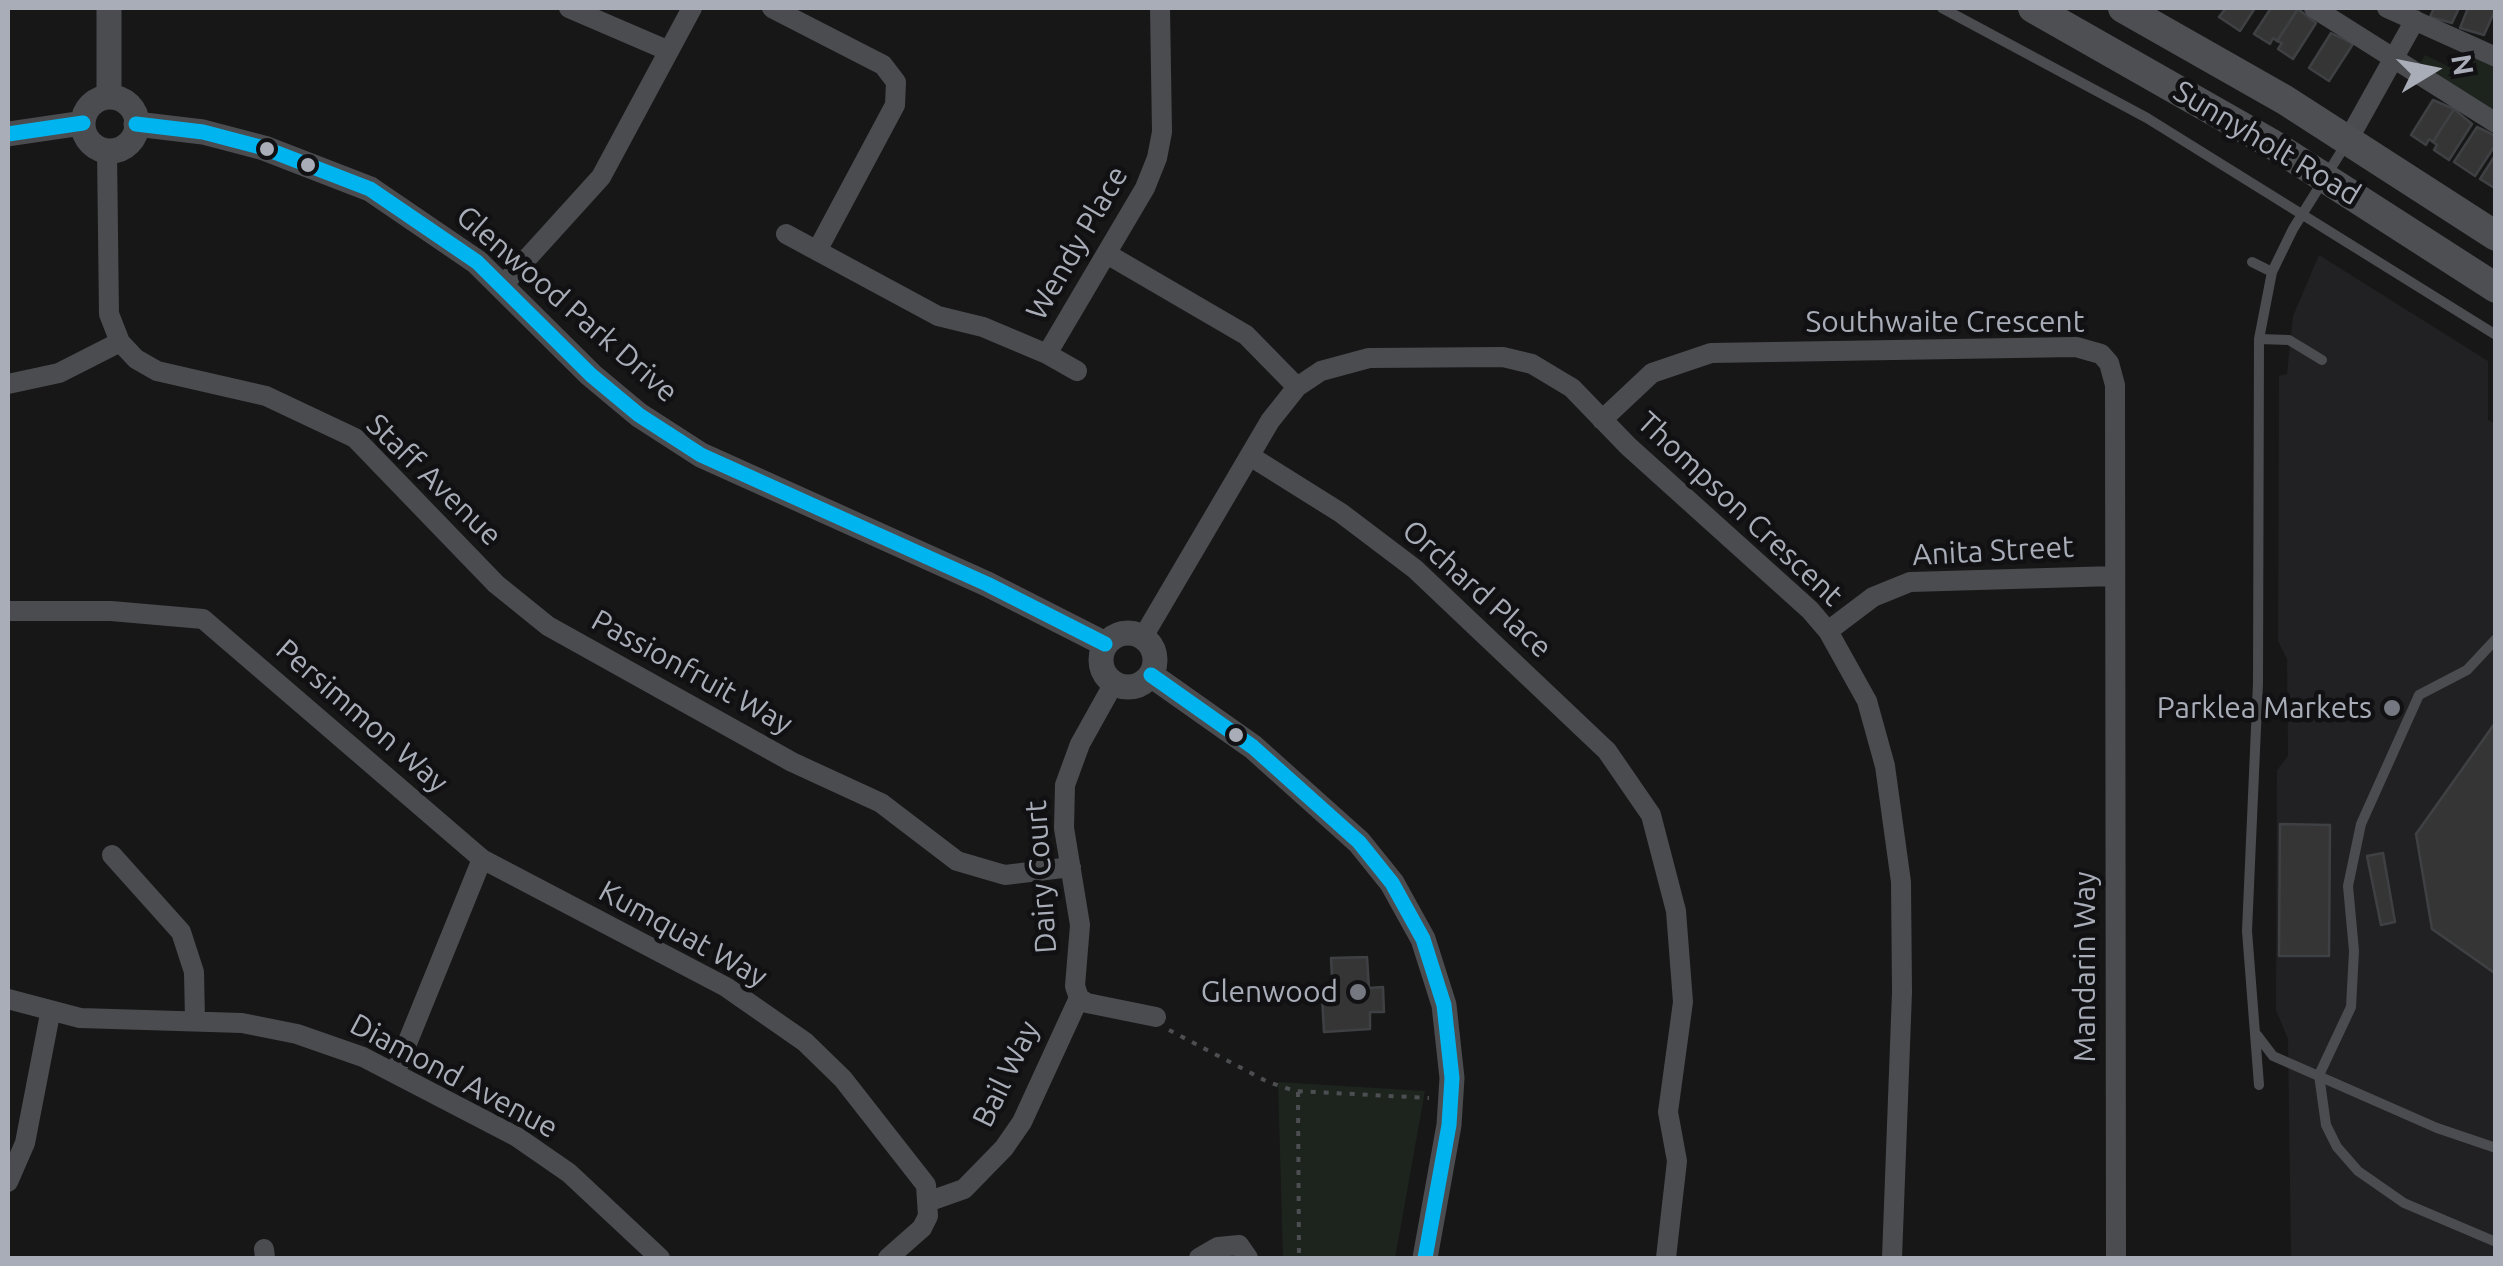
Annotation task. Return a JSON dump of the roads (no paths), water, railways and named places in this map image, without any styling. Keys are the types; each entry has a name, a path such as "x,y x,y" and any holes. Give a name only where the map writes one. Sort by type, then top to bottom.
{"main road":[{"name":"Sunnyholt Road","path":"2032,8 2230,118 2496,288"},
{"name":"Sunnyholt Road","path":"2123,8 2348,140 2496,236"}],"street":[{"path":"108,8 109,97"},
{"path":"569,8 669,51"},
{"path":"504,285 595,186 692,8"},
{"path":"772,8 883,65 897,91 893,109 818,249"},
{"name":"Wendy Place","path":"1077,370 1047,354 1149,180 1160,146 1160,8"},
{"path":"2314,8 2496,123"},
{"path":"2387,8 2496,57"},
{"path":"2348,140 2415,20"},
{"path":"109,97 126,103 136,124 126,146 107,151 92,144 82,123 90,106 109,97"},
{"path":"8,134 82,123"},
{"name":"Glenwood Park Drive","path":"136,124 203,132 338,174 416,216 504,285 591,375 701,455 986,584 1106,644"},
{"path":"8,384 59,373 120,342 109,314 107,151"},
{"path":"786,234 938,316 983,327 1047,354"},
{"path":"1107,254 1246,334 1297,387 1250,456 1144,638"},
{"name":"Staff Avenue","path":"120,342 136,359 156,370 266,396 355,438 496,584"},
{"name":"Southwaite Crescent","path":"1602,420 1652,373 1710,353 2094,350 2110,364 2115,385 2116,740"},
{"name":"Thompson Crescent","path":"1297,387 1354,360 1503,356 1532,364 1560,379 1795,594 1828,631 1874,721 1900,870 1902,992 1892,1258"},
{"name":"Orchard Place","path":"1250,456 1342,513 1414,569 1608,751 1654,824 1680,937 1683,1002 1668,1112 1677,1161 1666,1258"},
{"name":"Anita Street","path":"1828,631 1873,597 1910,582 2115,576"},
{"name":"Passionfruit Way","path":"496,584 548,626 792,762 869,797 974,869 1020,875 1071,866"},
{"name":"Persimmon Way","path":"8,611 110,610 204,619 482,859"},
{"path":"1122,633 1144,638 1155,657 1151,675 1136,686 1114,683 1102,667 1106,644 1122,633"},
{"path":"1151,675 1254,747 1359,842 1392,883 1423,940 1444,1005 1452,1078 1449,1125 1425,1258"},
{"name":"Dairy Court","path":"1079,998 1074,986 1079,900 1064,828 1064,785 1080,744 1114,683"},
{"name":"Mandarin Way","path":"2116,740 2116,1258"},
{"path":"112,855 181,932 194,972 195,1020"},
{"path":"395,1073 482,859"},
{"name":"Kumquat Way","path":"482,859 726,988 805,1042 843,1079 926,1185 930,1201"},
{"path":"1079,998 1156,1017"},
{"name":"Bail Way","path":"930,1201 964,1189 1004,1148 1022,1122 1079,998"},
{"name":"Diamond Avenue","path":"8,1000 50,1014 114,1021 195,1020 296,1034 395,1073 517,1137 568,1173 660,1258"},
{"path":"8,1182 25,1143 50,1014"},
{"path":"888,1258 922,1228 930,1201"},
{"path":"1199,1258 1218,1247 1244,1252"}],"lane":[{"path":"1942,8 2147,118 2496,335"},
{"path":"2259,1085 2247,920 2258,683 2259,338 2272,272 2348,140"},
{"path":"2252,262 2272,272"},
{"path":"2259,338 2289,340 2322,360"},
{"path":"2496,640 2467,670 2424,690 2415,702 2353,845 2348,886 2354,951 2351,1006 2319,1075 2326,1126 2337,1148 2358,1171 2432,1217 2496,1242"},
{"path":"2254,1030 2273,1056 2437,1128 2496,1148"}],"place":[{"name":"Parklea Markets","path":"2392,708"},
{"name":"Glenwood","path":"1358,992"}]}
